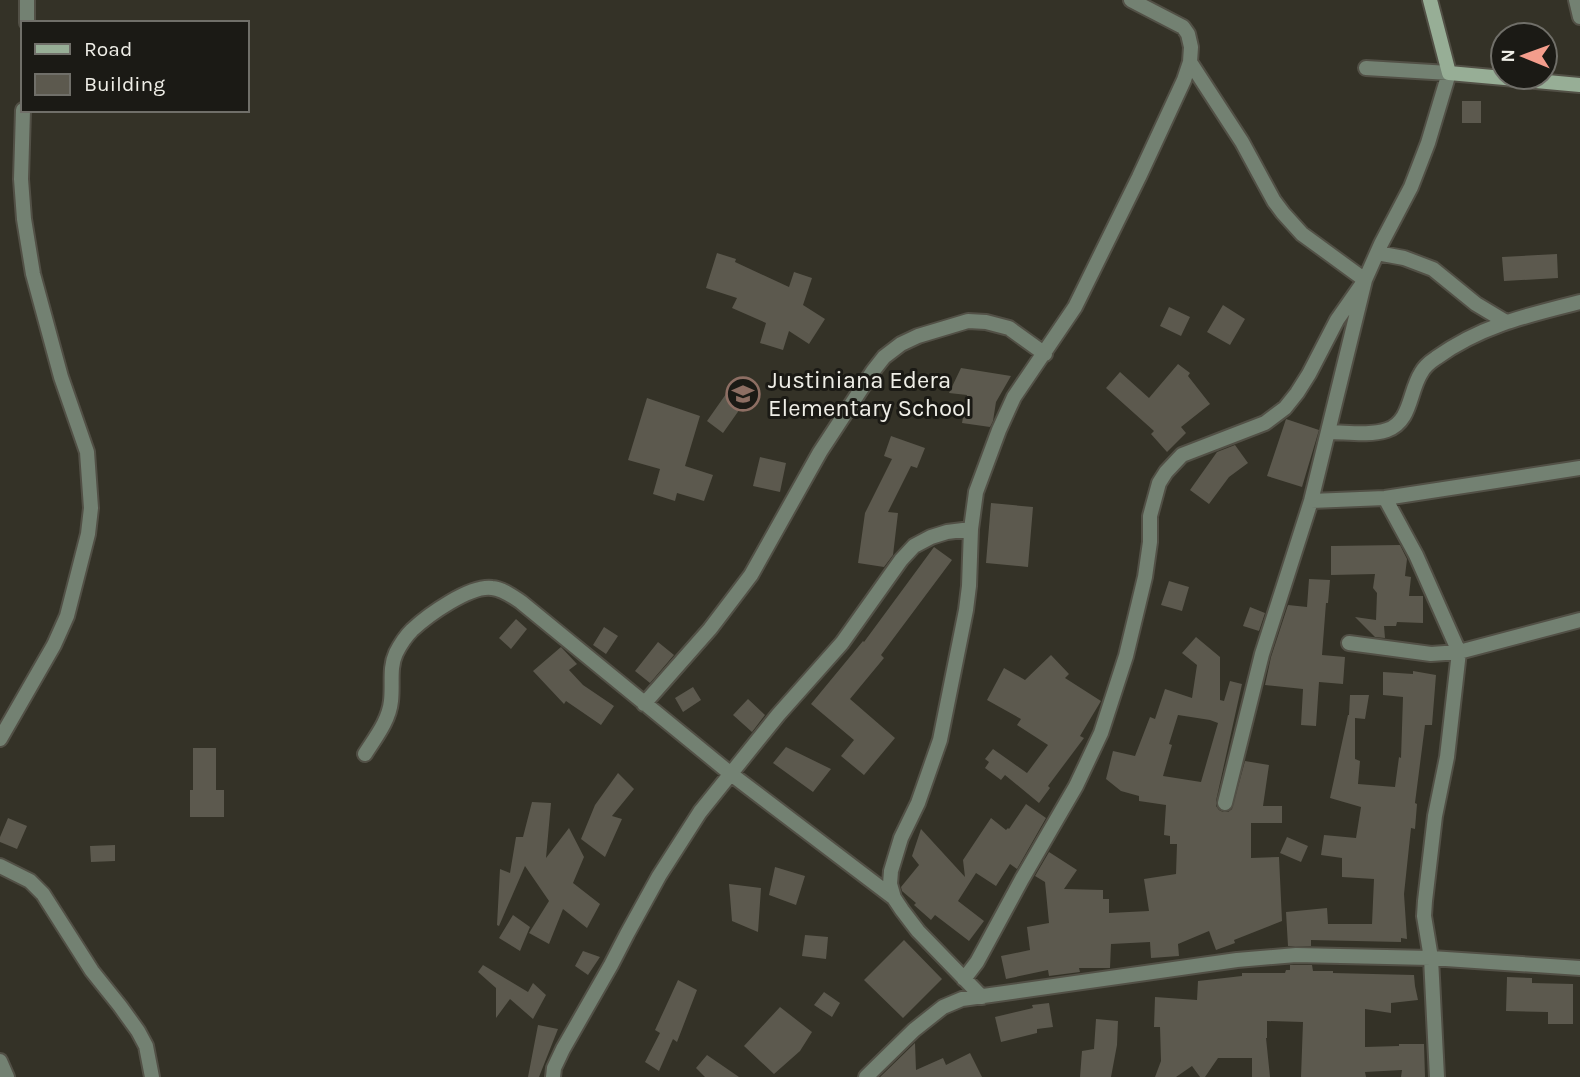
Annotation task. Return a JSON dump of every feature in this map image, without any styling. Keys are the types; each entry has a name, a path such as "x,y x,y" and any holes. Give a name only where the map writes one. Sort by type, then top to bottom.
{"street":[{"path":"27,0 27,21"},
{"path":"894,898 890,884 895,856 918,803 940,740 965,610 976,492 1014,397 1075,307 1139,177 1190,62 1191,47 1183,27 1132,0"},
{"path":"964,979 977,962 1070,796 1101,733 1126,656 1145,577 1150,542 1150,516 1159,483 1182,455 1265,423 1285,408 1309,374 1338,320 1365,279 1411,187 1428,143 1449,73 1430,0"},
{"path":"1576,0 1580,17"},
{"path":"1190,62 1242,142 1283,213 1302,234 1365,279"},
{"path":"1366,68 1580,85"},
{"path":"0,739 54,645 67,616 88,534 91,508 87,452 61,377 33,274 27,241 21,180 23,112"},
{"path":"1377,253 1405,258 1433,269 1476,304 1506,321"},
{"path":"1225,803 1262,654 1311,501 1365,279"},
{"path":"1328,432 1373,433 1388,430 1406,414 1422,369 1436,358 1470,337 1506,321 1580,302"},
{"path":"644,704 710,629 751,575 820,452 873,370 891,351 918,336 968,321 1009,328 1045,354"},
{"path":"1311,501 1385,498 1580,468"},
{"path":"1385,498 1416,555 1459,652 1447,757 1435,816 1424,916 1431,958 1437,1077"},
{"path":"553,1077 563,1049 659,876 700,812 778,715 842,643 914,546 947,532 971,529"},
{"path":"365,754 387,717 391,702 391,666 412,630 450,602 471,591 489,587 503,590 731,774 894,898 918,931 982,997"},
{"path":"1349,643 1431,654 1459,652 1580,620"},
{"path":"0,866 30,881 43,894 92,971 138,1031 146,1046 152,1077"},
{"path":"866,1077 914,1030 943,1007 962,999 1296,955 1431,958 1580,968"},
{"path":"0,1062 7,1077"}],"building":[{"path":"1462,101 1481,101 1481,123 1462,123"},
{"path":"717,253 736,259 735,262 789,287 794,272 812,278 803,305 825,319 809,344 789,331 783,350 760,343 766,323 732,308 737,298 706,288"},
{"path":"1557,254 1558,278 1504,281 1502,257"},
{"path":"1223,305 1245,319 1230,345 1207,332"},
{"path":"1169,307 1190,317 1181,336 1160,326"},
{"path":"1178,364 1190,373 1188,376 1210,404 1181,427 1186,433 1167,452 1151,434 1154,431 1106,388 1120,372 1149,398"},
{"path":"961,368 1011,376 996,402 990,427 962,423 967,395 949,393"},
{"path":"726,394 742,406 723,433 707,421"},
{"path":"647,398 700,416 685,466 713,475 704,501 677,493 675,501 653,494 660,469 628,460"},
{"path":"1286,419 1319,430 1302,487 1267,476"},
{"path":"891,436 925,448 917,468 911,466 888,512 898,513 893,555 884,567 858,563 865,513 892,459 884,456"},
{"path":"1235,445 1248,463 1229,477 1209,504 1190,490 1217,452"},
{"path":"760,457 786,463 780,492 753,486"},
{"path":"991,503 1033,507 1028,567 986,563"},
{"path":"1400,545 1407,559 1405,576 1411,577 1409,596 1423,596 1423,623 1397,622 1396,626 1384,626 1385,638 1375,637 1355,617 1376,620 1377,593 1373,588 1375,574 1331,575 1331,546"},
{"path":"934,547 952,560 881,655 884,658 850,699 895,738 864,775 841,756 854,740 811,704 864,642"},
{"path":"1309,579 1330,580 1322,655 1345,657 1343,684 1319,682 1316,726 1301,725 1303,689 1265,685 1288,605 1307,607"},
{"path":"1169,581 1189,587 1182,611 1161,605"},
{"path":"1250,607 1265,613 1259,631 1243,626"},
{"path":"516,619 527,629 511,649 499,638"},
{"path":"604,627 618,636 606,654 593,645"},
{"path":"1196,637 1220,657 1220,700 1224,701 1230,681 1242,684 1216,806 1223,812 1232,809 1245,761 1269,765 1263,806 1282,806 1282,823 1251,823 1251,858 1279,857 1282,921 1216,950 1209,931 1178,944 1179,956 1151,958 1150,942 1111,944 1110,968 1079,968 1080,972 1049,976 1048,970 1006,979 1001,956 1030,950 1027,927 1049,923 1045,882 1035,876 1049,852 1077,870 1064,889 1103,890 1103,899 1109,899 1109,913 1149,911 1144,879 1176,874 1177,844 1170,844 1170,836 1164,835 1166,805 1139,801 1139,796 1121,791 1106,779 1113,751 1135,756 1150,717 1155,719 1165,689 1192,698 1197,665 1182,653","holes":["1178,715 1218,723 1201,782 1163,776"]},
{"path":"658,642 674,655 650,683 635,671"},
{"path":"561,647 577,664 569,670 583,685 614,706 601,725 566,701 564,704 533,671"},
{"path":"1051,655 1069,674 1065,678 1101,701 1080,736 1084,738 1048,786 1050,788 1039,803 1005,775 1001,780 985,768 989,762 985,759 993,749 1027,773 1048,745 1017,725 1021,719 987,700 1004,668 1025,680"},
{"path":"1413,671 1436,675 1432,725 1425,725 1415,803 1415,829 1411,828 1404,894 1407,939 1401,938 1401,942 1311,940 1311,946 1288,946 1286,912 1327,908 1328,924 1372,924 1374,879 1342,877 1342,858 1321,855 1324,835 1356,838 1361,807 1330,798 1349,715 1350,695 1369,695 1365,719 1355,718 1355,759 1360,761 1358,784 1395,787 1399,757 1401,758 1403,697 1383,695 1383,672 1413,674"},
{"path":"693,687 701,700 683,712 675,698"},
{"path":"748,699 765,715 752,732 733,715"},
{"path":"786,747 831,769 813,792 773,763"},
{"path":"193,748 216,748 216,790 224,790 224,817 190,817"},
{"path":"618,773 634,789 612,816 622,819 605,857 581,839 595,805"},
{"path":"532,802 551,803 546,858 569,828 584,857 573,883 600,904 587,928 563,909 549,944 529,933 549,901 525,866 499,926 497,925 500,869 510,873 516,837 523,837"},
{"path":"1026,804 1046,818 1017,869 1010,864 996,886 976,873 958,901 984,921 969,941 935,915 931,920 902,891 901,887 919,865 912,856 921,829 965,877 963,860 991,818 1006,830 1009,829"},
{"path":"8,818 27,826 17,849 0,842"},
{"path":"1287,837 1308,846 1301,862 1280,853"},
{"path":"115,845 115,861 91,862 90,846"},
{"path":"775,867 805,876 796,905 769,895"},
{"path":"729,884 761,888 758,932 732,921"},
{"path":"513,915 530,927 520,951 499,938"},
{"path":"805,935 828,937 826,959 802,956"},
{"path":"904,940 942,979 903,1018 864,980"},
{"path":"583,951 600,957 588,975 575,966"},
{"path":"483,965 528,992 533,983 546,995 533,1019 510,999 496,1018 496,988 478,972"},
{"path":"1290,965 1312,965 1313,971 1333,973 1414,975 1418,1000 1391,1003 1391,1013 1365,1009 1365,1047 1424,1044 1425,1077 1401,1077 1402,1070 1365,1072 1366,1077 1301,1077 1303,1022 1267,1021 1270,1077 1252,1077 1252,1058 1218,1058 1205,1077 1200,1077 1192,1066 1176,1077 1155,1077 1161,1061 1160,1027 1154,1027 1155,997 1197,1000 1198,981 1242,976 1242,973 1285,973 1290,970"},
{"path":"1507,977 1532,978 1532,983 1573,984 1573,1024 1548,1024 1548,1012 1506,1011"},
{"path":"678,980 697,990 677,1042 673,1039 659,1071 645,1062 660,1033 655,1030"},
{"path":"824,992 840,1003 832,1017 814,1005"},
{"path":"1049,1003 1053,1027 1037,1029 1037,1033 1001,1042 995,1017 1033,1008 1032,1005"},
{"path":"780,1007 812,1032 800,1051 774,1074 744,1046"},
{"path":"1096,1019 1118,1021 1111,1077 1080,1077 1082,1051 1094,1049"},
{"path":"538,1025 558,1029 539,1077 528,1077"},
{"path":"915,1043 916,1070 943,1058 946,1065 970,1053 982,1077 880,1077"},
{"path":"707,1055 739,1077 705,1077 696,1068"}],"place":[{"name":"Justiniana Edera Elementary School","path":"743,394"}]}
